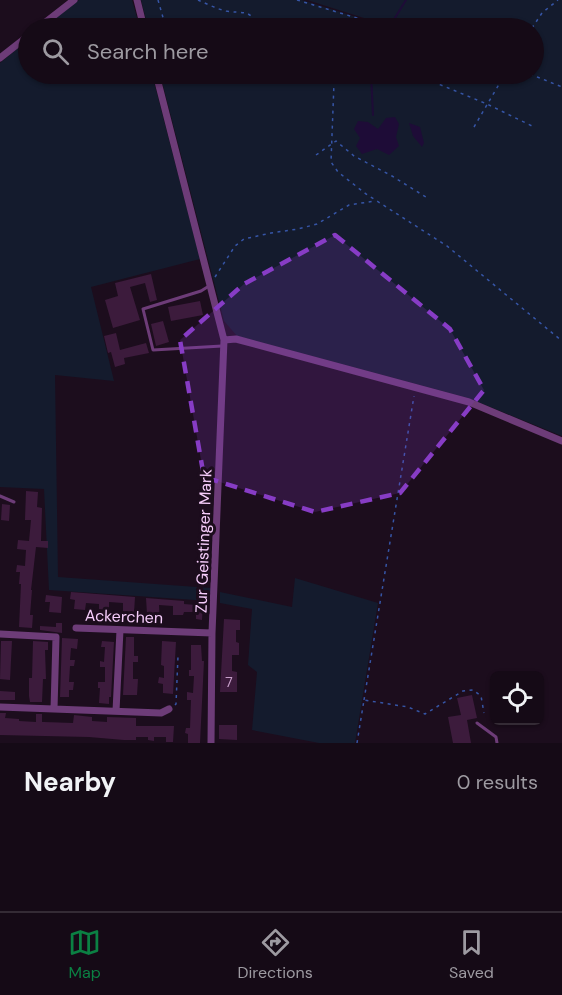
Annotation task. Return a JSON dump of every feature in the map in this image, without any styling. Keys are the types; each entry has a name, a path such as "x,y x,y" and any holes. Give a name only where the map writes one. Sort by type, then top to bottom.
{"street":[{"path":"51,18 74,0"},
{"path":"137,0 142,18"},
{"path":"0,58 18,44"},
{"name":"Zur Geistinger Mark","path":"159,84 224,343 212,633 211,743"},
{"path":"224,343 236,339 469,402 562,441"},
{"name":"Ackerchen","path":"76,628 212,633"},
{"path":"116,711 120,630"},
{"path":"0,634 56,637 54,709"},
{"path":"0,707 161,713 169,709"}],"lane":[{"path":"210,285 201,291 143,309 153,350 224,343"},
{"path":"0,496 14,502"},
{"path":"477,723 495,737 497,743"}],"path":[{"path":"158,0 163,18"},
{"path":"198,0 225,11 247,13 253,18"},
{"path":"297,0 356,18"},
{"path":"538,18 542,12 558,0"},
{"path":"544,80 562,87"},
{"path":"334,84 331,162 338,172 366,194 447,246 562,341"},
{"path":"438,84 532,126"},
{"path":"474,127 499,84"},
{"path":"316,155 336,141 354,156 429,199"},
{"path":"366,194 366,202"},
{"path":"210,285 221,265 244,239 317,224 339,209 376,200"},
{"path":"357,743 415,388"},
{"path":"169,709 176,704 178,656"},
{"path":"364,700 408,707 425,714 463,691 473,690 481,696 484,713"}],"highlighted area":[{"path":"335,235 450,329 484,390 400,493 315,512 204,477 180,340 244,284"}],"shaded area":[{"path":"79,0 132,0 137,18 56,18"},
{"path":"141,0 302,0 359,18 146,18"},
{"path":"307,0 562,0 562,436 468,398 237,336 224,321 163,84 544,84 544,18 364,18"},
{"path":"18,48 18,84 155,84 200,259 91,287 114,381 55,375 58,577 211,588 210,601 49,590 44,489 0,487 0,63"},
{"path":"395,117 399,124 396,137 399,146 389,155 377,149 362,154 356,146 360,138 354,129 358,121 368,122 378,129 386,118"},
{"path":"409,123 420,127 424,143 422,147 413,136"},
{"path":"295,578 378,603 355,743 319,743 252,730 257,672 248,665 252,609 220,603 220,592 292,607"}],"building":[{"path":"151,274 157,300 150,302 145,283 130,287 140,320 113,328 105,300 118,296 115,283"},
{"path":"200,301 203,315 171,321 168,307"},
{"path":"163,321 169,342 156,346 151,324"},
{"path":"116,333 120,350 146,343 149,353 124,358 125,364 115,367 111,352 108,353 104,336"},
{"path":"26,491 38,492 37,507 42,508 41,541 48,541 48,548 36,547 31,590 32,628 19,627 21,584 19,584 20,572 16,572 17,565 25,566 26,550 17,549 18,540 29,541 31,520 25,520"},
{"path":"2,504 10,505 9,521 1,520"},
{"path":"71,592 135,597 134,613 123,612 123,603 109,602 109,610 99,609 99,604 86,603 85,610 74,609 75,600 70,599"},
{"path":"46,595 62,597 61,613 49,612 50,602 45,602"},
{"path":"146,598 184,601 184,604 196,605 196,602 203,602 202,620 196,619 196,612 173,615 173,606 159,605 160,625 151,625 151,614 147,614"},
{"path":"224,619 240,620 240,630 236,630 239,655 232,655 232,671 237,672 237,692 220,692"},
{"path":"56,623 62,623 62,633 40,630 40,626 56,627"},
{"path":"126,637 134,637 134,656 138,656 138,662 133,662 133,679 138,679 137,695 123,695"},
{"path":"62,638 78,639 77,649 71,648 70,660 75,660 74,666 70,666 69,682 74,682 73,690 69,690 69,697 60,697"},
{"path":"1,641 12,641 10,680 0,679"},
{"path":"33,641 48,642 48,650 45,650 46,679 43,679 42,702 30,702 29,696"},
{"path":"102,641 114,642 109,704 99,703 98,682 105,682 105,667 100,667 100,661 104,662 105,647 101,647"},
{"path":"162,641 176,642 173,694 163,693 163,684 158,683 159,677 164,678 164,666 161,665"},
{"path":"191,645 201,645 202,661 204,661 200,743 188,743 188,734 185,733 186,728 190,728 191,700 187,700 187,692 193,693 194,676 189,676"},
{"path":"0,691 15,692 15,700 0,700"},
{"path":"472,695 477,718 467,720 471,743 453,743 448,717 461,715 457,698"},
{"path":"0,713 6,713 5,718 36,722 36,714 42,714 42,722 73,723 74,715 92,717 92,721 107,722 107,717 136,718 136,726 174,726 173,742 166,742 166,737 154,737 154,741 148,740 148,737 124,740 0,735"},
{"path":"219,725 237,725 237,740 219,739"}],"waterway":[{"path":"395,18 406,0"},
{"path":"371,84 373,115"}]}
